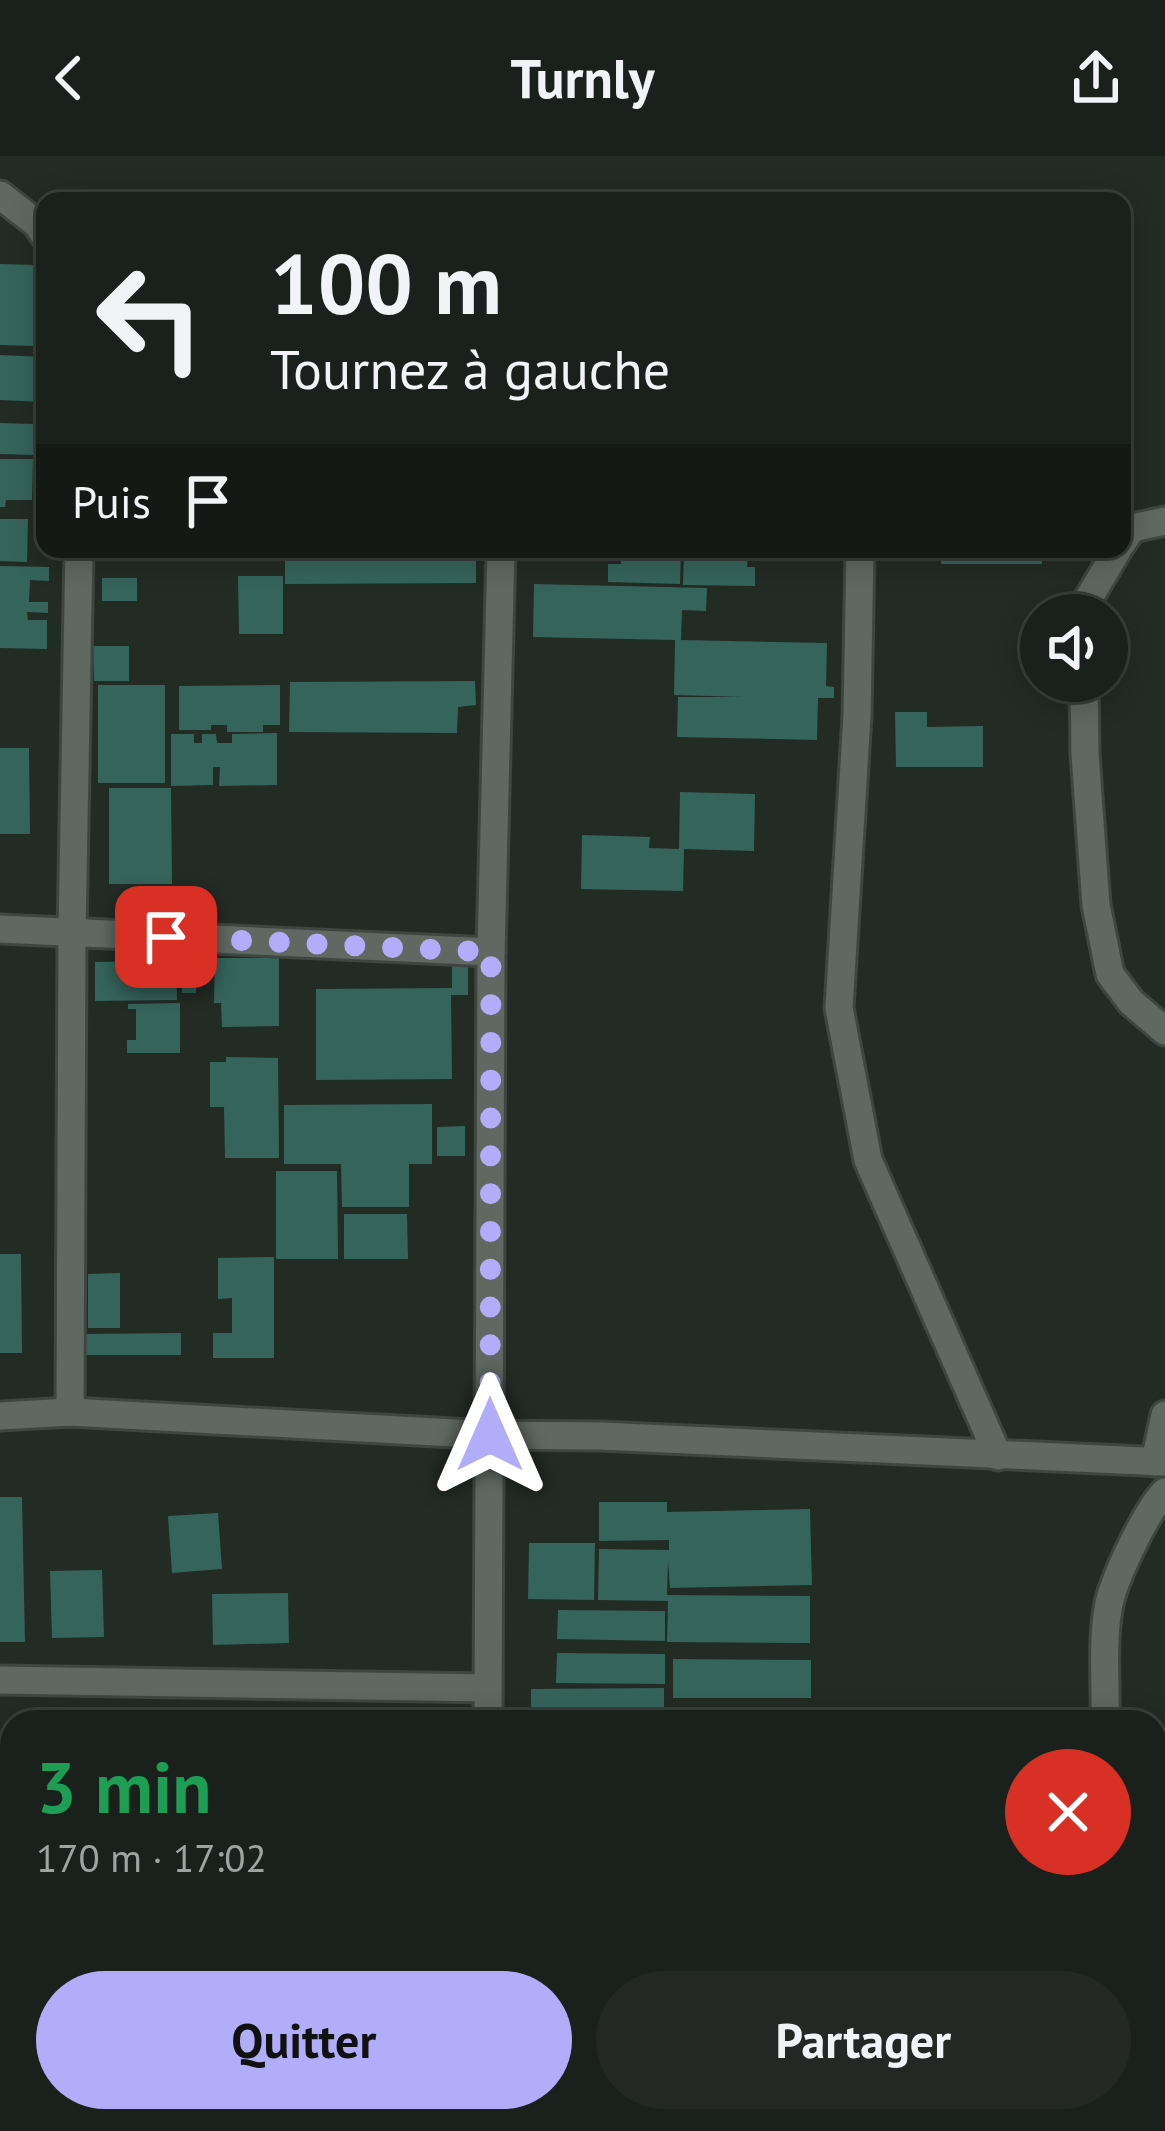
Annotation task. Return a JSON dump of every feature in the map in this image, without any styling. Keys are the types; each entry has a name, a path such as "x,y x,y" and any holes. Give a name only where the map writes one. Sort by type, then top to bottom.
{"street":[{"path":"0,195 36,223"},
{"path":"1131,530 1165,521"},
{"path":"70,1412 79,558"},
{"path":"488,1710 491,952 501,558"},
{"path":"860,558 857,716 839,1008 868,1160 998,1456"},
{"path":"1093,594 1113,558"},
{"path":"1084,702 1096,904 1110,974 1131,1002 1165,1031"},
{"path":"0,929 491,952"},
{"path":"0,1416 70,1412 490,1435 1160,1462 1165,1414"},
{"path":"1105,1710 1108,1607 1155,1501 1165,1492"},
{"path":"0,1680 488,1688"}],"building":[{"path":"0,264 36,265 35,346 0,345"},
{"path":"0,355 36,357 36,402 0,400"},
{"path":"0,423 35,424 34,455 0,454"},
{"path":"0,459 33,459 32,500 6,500 5,507 0,507"},
{"path":"0,519 28,519 27,562 0,561"},
{"path":"285,558 476,558 476,583 285,584"},
{"path":"621,558 681,558 680,584 608,582 608,564 621,564"},
{"path":"684,558 748,558 747,567 755,567 755,586 683,585"},
{"path":"941,558 1042,558 1042,564 941,564"},
{"path":"0,566 49,567 49,581 30,580 29,602 48,602 48,613 27,612 28,620 47,620 47,649 0,648"},
{"path":"238,576 283,576 283,634 239,634"},
{"path":"102,578 137,578 137,601 102,601"},
{"path":"534,584 707,588 706,611 682,610 681,640 827,643 826,686 834,687 834,698 818,698 817,740 677,737 678,697 744,697 674,695 675,640 533,637"},
{"path":"93,646 129,646 129,681 94,681"},
{"path":"475,681 476,705 458,707 457,733 289,732 290,682"},
{"path":"98,685 165,685 165,783 98,783"},
{"path":"280,685 280,725 263,725 263,732 227,732 227,725 179,730 179,686"},
{"path":"895,712 927,712 927,727 983,726 983,767 896,767"},
{"path":"277,733 277,785 219,786 220,767 213,767 213,785 171,786 171,734 194,734 194,743 202,743 202,734 216,734 217,743 232,743 232,734"},
{"path":"0,748 29,748 30,834 0,834"},
{"path":"109,788 171,788 172,884 109,884"},
{"path":"680,792 755,794 754,851 684,849 683,891 581,889 582,835 650,837 649,848 679,849"},
{"path":"176,957 177,1000 95,1001 95,962"},
{"path":"215,958 279,958 279,1026 222,1027 221,1003 214,1003"},
{"path":"182,960 196,960 196,993 182,993"},
{"path":"452,963 468,963 468,995 451,995 452,1079 316,1080 316,989 452,988"},
{"path":"180,1003 180,1053 127,1053 127,1040 136,1040 136,1009 128,1009 128,1004"},
{"path":"226,1057 278,1058 279,1158 225,1158 224,1107 210,1107 210,1062 226,1062"},
{"path":"432,1104 432,1164 409,1164 409,1207 342,1207 341,1164 284,1164 284,1105"},
{"path":"465,1126 465,1156 437,1156 437,1127"},
{"path":"276,1171 337,1171 338,1259 276,1259"},
{"path":"344,1214 407,1214 408,1259 344,1259"},
{"path":"0,1254 21,1254 22,1353 0,1353"},
{"path":"274,1257 274,1358 213,1358 213,1333 232,1333 232,1298 218,1299 218,1258"},
{"path":"120,1273 120,1328 88,1328 88,1274"},
{"path":"181,1333 181,1355 84,1355 84,1334"},
{"path":"0,1497 22,1497 25,1642 0,1642"},
{"path":"599,1502 667,1502 667,1512 810,1509 812,1585 670,1588 668,1561 667,1595 810,1596 810,1643 667,1642 668,1601 598,1600 599,1549 669,1550 669,1540 599,1541"},
{"path":"218,1513 222,1569 172,1573 168,1516"},
{"path":"529,1543 595,1543 594,1600 528,1599"},
{"path":"102,1570 104,1637 52,1638 50,1571"},
{"path":"288,1593 289,1643 213,1645 212,1594"},
{"path":"558,1610 665,1611 665,1641 557,1639"},
{"path":"557,1653 665,1654 665,1684 556,1683"},
{"path":"673,1659 811,1660 811,1698 673,1698"},
{"path":"664,1688 664,1710 531,1710 531,1689"}],"route":[{"path":"166,937 491,952 490,1435"}]}
